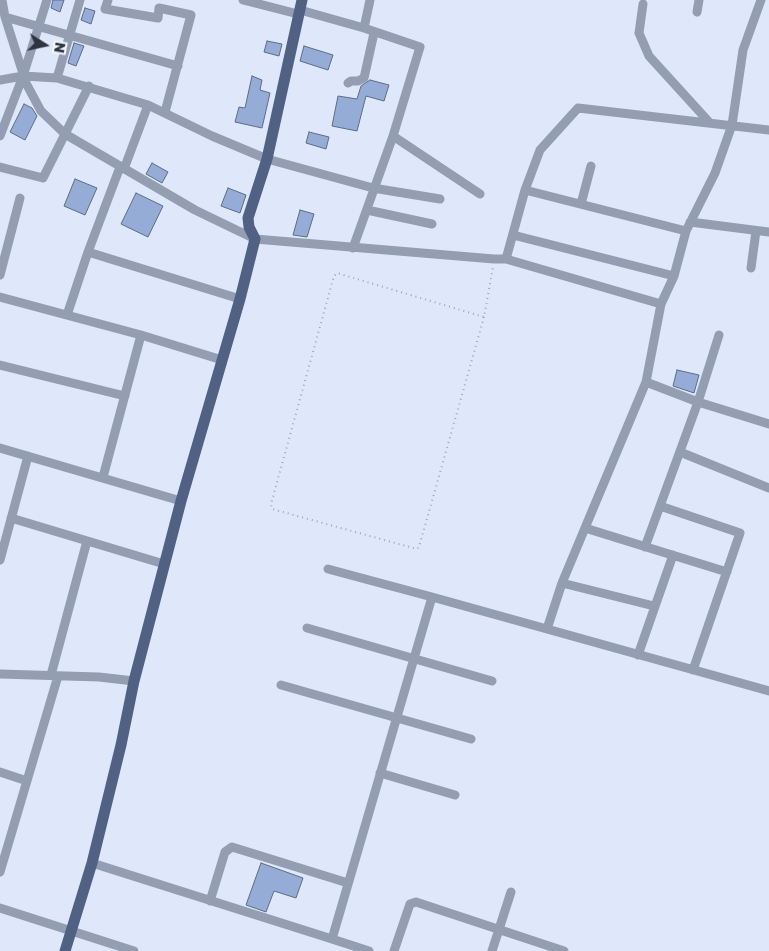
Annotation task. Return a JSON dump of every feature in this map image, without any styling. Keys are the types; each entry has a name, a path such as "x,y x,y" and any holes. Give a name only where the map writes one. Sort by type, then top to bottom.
{"main road":[{"path":"65,951 92,863 121,745 134,681 181,500 240,299 255,239 249,228 248,218 267,159 300,8"}],"street":[{"path":"2,0 23,76 41,111 65,134 195,210 255,239 494,260 506,259 661,304"},
{"path":"0,136 23,76 47,0"},
{"path":"57,78 80,0"},
{"path":"108,0 105,8 158,18 159,8 190,15 165,112"},
{"path":"243,0 300,8 420,47 393,136 352,248"},
{"path":"364,28 370,0"},
{"path":"697,12 699,0"},
{"path":"547,630 562,583 646,382 661,304 674,276 688,227 715,174 732,126 743,50 761,0"},
{"path":"644,4 639,33 649,56 710,122"},
{"path":"5,16 178,66"},
{"path":"348,83 364,78 374,33"},
{"path":"0,80 23,76 57,78 89,86 165,112 212,136 267,159 373,188 440,199"},
{"path":"0,167 43,178 89,86"},
{"path":"67,315 88,252 148,106"},
{"path":"506,259 525,190 540,150 578,108 769,130"},
{"path":"393,136 480,194"},
{"path":"581,204 591,166"},
{"path":"525,190 688,227 769,232"},
{"path":"0,275 20,198"},
{"path":"367,210 432,224"},
{"path":"751,268 756,231"},
{"path":"513,236 674,276"},
{"path":"88,252 240,299"},
{"path":"0,297 141,335 222,360"},
{"path":"103,477 141,335"},
{"path":"645,547 698,402 718,336"},
{"path":"0,366 125,396"},
{"path":"646,382 698,402 769,424"},
{"path":"0,448 181,500"},
{"path":"680,452 769,488"},
{"path":"0,560 28,456"},
{"path":"660,506 740,533 693,670"},
{"path":"11,518 164,564"},
{"path":"585,528 726,572"},
{"path":"0,872 27,781 87,541"},
{"path":"638,655 673,555"},
{"path":"328,569 769,691"},
{"path":"562,583 654,606"},
{"path":"332,939 432,598"},
{"path":"307,628 492,681"},
{"path":"0,674 134,681"},
{"path":"281,685 471,739"},
{"path":"0,772 27,781"},
{"path":"380,774 455,794"},
{"path":"0,837 10,840"},
{"path":"210,901 225,852 232,847 348,883"},
{"path":"92,863 370,951"},
{"path":"492,951 511,892"},
{"path":"394,951 410,904 413,902 419,902 564,951"},
{"path":"0,908 134,951"}],"path":[{"path":"484,317 337,273 334,276 271,504 272,509 417,549 419,547 484,317 494,260"}],"building":[{"path":"53,0 64,0 60,12 51,8"},
{"path":"85,8 95,11 91,24 81,20"},
{"path":"267,41 282,44 279,56 264,52"},
{"path":"74,43 84,46 76,66 68,63"},
{"path":"304,46 333,55 328,70 300,61"},
{"path":"252,76 262,80 260,90 270,93 262,128 235,122 239,107 245,108"},
{"path":"370,80 389,85 384,101 366,96 357,131 332,126 338,96 357,99 361,86"},
{"path":"24,104 32,108 37,116 25,140 10,132"},
{"path":"309,132 329,137 326,149 306,143"},
{"path":"152,163 168,172 162,183 146,174"},
{"path":"75,179 97,188 85,215 64,206"},
{"path":"228,188 246,195 240,213 221,206"},
{"path":"136,193 163,206 148,237 121,224"},
{"path":"300,210 314,214 307,237 293,235"},
{"path":"677,370 699,375 694,393 673,386"},
{"path":"261,863 303,878 296,898 274,891 266,912 246,905"}]}
